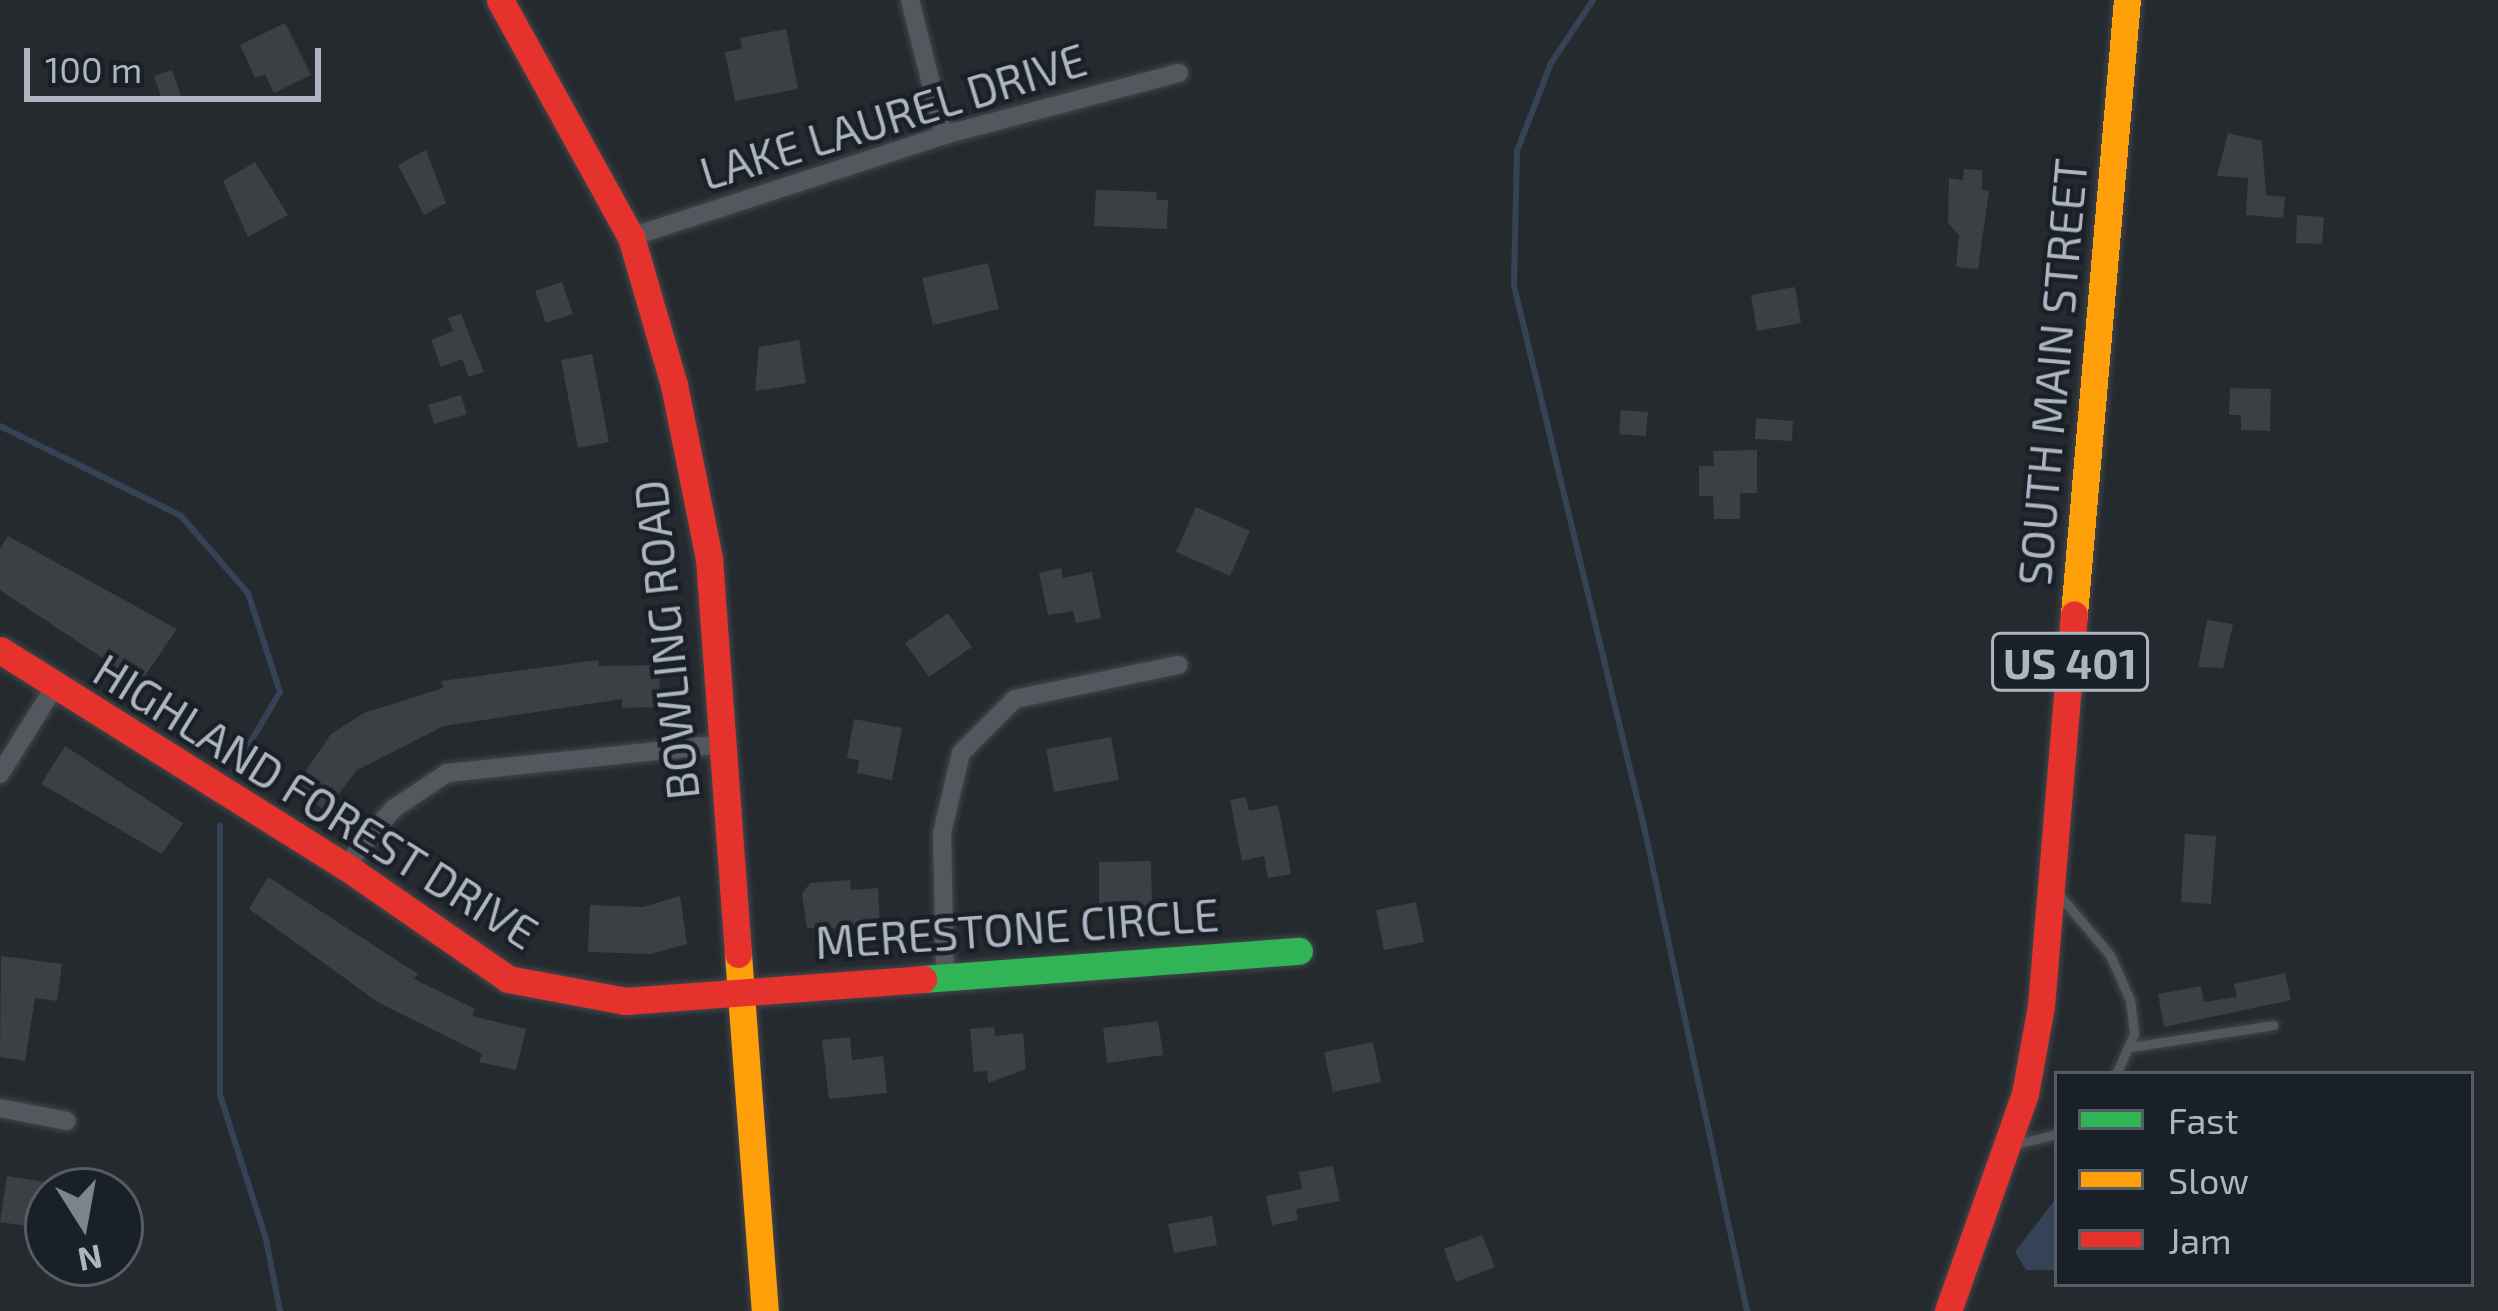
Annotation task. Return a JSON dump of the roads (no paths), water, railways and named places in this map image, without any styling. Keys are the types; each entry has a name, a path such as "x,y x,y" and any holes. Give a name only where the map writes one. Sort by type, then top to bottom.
{"main road":[{"name":"BOWLING ROAD","path":"500,0 631,237 674,385 709,559 765,1311"},
{"name":"SOUTH MAIN STREET","path":"1948,1311 2008,1144 2041,1006 2127,0"},
{"name":"HIGHLAND FOREST DRIVE","path":"0,650 345,866 508,979 625,1001 741,990"},
{"name":"MERESTONE CIRCLE","path":"741,990 1299,951"}],"street":[{"path":"910,0 944,135"},
{"name":"LAKE LAUREL DRIVE","path":"631,237 944,135 1179,73"},
{"path":"945,975 942,833 961,753 1015,699 1178,665"},
{"path":"0,774 55,686"},
{"path":"345,866 393,809 447,773 724,744"},
{"path":"0,1108 67,1121"}],"lane":[{"path":"2051,889 2095,934 2123,980 2134,1016 2130,1047 2118,1071"},
{"path":"2130,1047 2273,1025"},
{"path":"2008,1144 2054,1136"}],"water":[{"path":"2054,1201 2054,1270 2026,1270 2015,1252"}],"waterway":[{"path":"1593,0 1551,63 1517,151 1514,286 1645,831 1747,1311"},
{"path":"0,426 181,516 248,593 280,692 234,770"},
{"path":"220,826 220,1095 266,1239 280,1311"}]}
